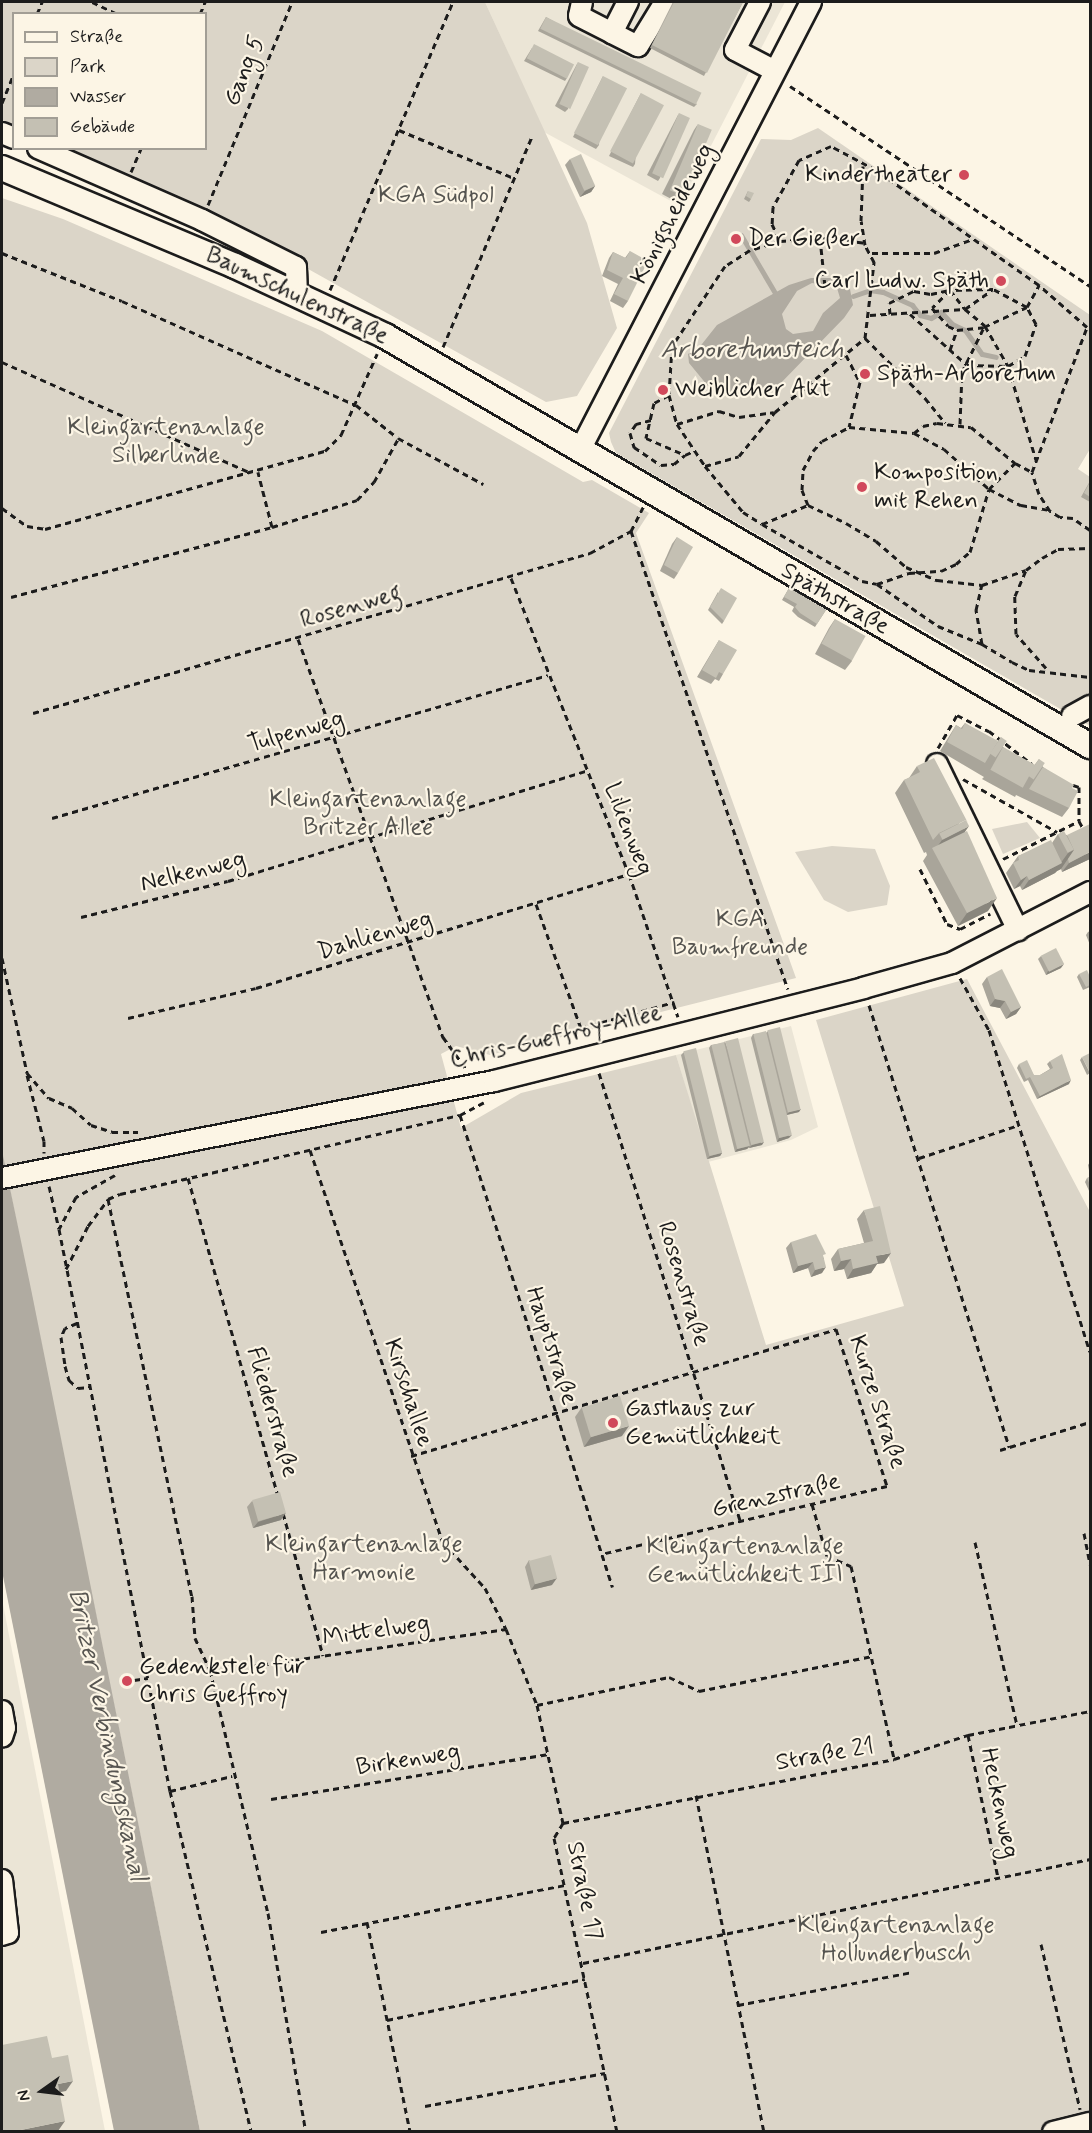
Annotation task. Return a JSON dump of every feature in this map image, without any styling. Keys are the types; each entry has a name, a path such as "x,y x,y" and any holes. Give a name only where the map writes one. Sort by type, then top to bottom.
{"main road":[{"name":"Baumschulenstraße","path":"2,168 297,294 385,336 538,421 580,450"},
{"name":"Späthstraße","path":"580,450 650,492 1080,724"}],"street":[{"path":"582,2 579,16 639,46 665,2"},
{"path":"612,33 628,2"},
{"path":"760,2 735,50 775,71"},
{"name":"Königsheideweg","path":"580,450 811,2"},
{"path":"43,150 202,220 296,267 297,294"},
{"path":"937,764 1018,930"},
{"name":"Chris-Gueffroy-Allee","path":"8,1177 47,1177 146,1150 472,1083 494,1081 863,988 952,963 1090,892"},
{"path":"2,1711 2,1737"},
{"path":"2,1880 8,1933 2,1935"},
{"path":"1053,2132 1087,2124"}],"path":[{"path":"92,2 114,12"},
{"name":"Gang 5","path":"202,220 292,2"},
{"path":"323,306 453,2"},
{"path":"2,103 12,78"},
{"path":"790,86 1090,286"},
{"path":"399,130 514,178"},
{"path":"441,351 532,136"},
{"path":"780,241 772,224 773,207 799,160 831,146 863,166 876,170 1039,285 1087,327 1032,472 1039,494 1050,511"},
{"path":"124,185 140,150"},
{"path":"705,466 739,456 775,412 865,338 870,315 867,295 872,279 872,254 865,244 861,221 863,166"},
{"path":"865,244 820,238 780,241 733,258 710,284 672,345 669,395 677,424 705,466 743,512 762,524 862,581 877,584 938,626 981,644 1029,670 1047,669 1090,677"},
{"path":"820,238 825,286"},
{"path":"872,254 934,253 973,239"},
{"path":"2,253 122,301 356,405 398,438 483,484"},
{"path":"931,309 957,330 985,327 1027,307 1039,285"},
{"path":"870,315 911,314 931,309 965,309 993,289"},
{"path":"890,314 889,303 903,294 993,289 1027,307 1036,324 1025,356 1008,366 967,364 950,352 911,314"},
{"path":"950,290 965,309 985,327 1008,366 1036,462"},
{"path":"931,309 950,290"},
{"path":"960,424 962,372 985,327"},
{"path":"950,352 957,330"},
{"path":"2,508 27,526 45,529 258,472 326,451 341,435 385,336"},
{"path":"865,338 945,423"},
{"path":"846,355 860,382 849,427"},
{"path":"2,362 251,473"},
{"path":"669,395 654,403 646,438 649,442 666,445 685,455"},
{"path":"677,424 719,411 739,417 775,412"},
{"path":"651,420 636,424 630,433 634,447 661,465 674,464 694,451"},
{"path":"914,433 923,426 945,423 960,424 980,432 1015,462 1032,472"},
{"path":"1090,530 1073,518 1060,517 1050,511 1021,505 989,489 944,448 914,433 849,427 822,441 813,451 803,471 802,490 808,505 876,540 906,567 947,583 982,585 1026,570 1058,549 1090,548"},
{"path":"11,597 272,527 357,500 374,482 398,438"},
{"path":"877,584 909,573 924,574 941,571 970,552 989,489 1015,462"},
{"path":"258,472 272,527"},
{"path":"650,492 631,531 794,1005"},
{"path":"762,524 808,505"},
{"name":"Rosenweg","path":"33,713 511,578 590,553 631,531"},
{"path":"1026,570 1015,596 1016,634 1047,669"},
{"name":"Lilienweg","path":"511,578 629,873 674,1002 581,1028 536,904"},
{"path":"981,644 976,610 982,585"},
{"path":"298,639 373,838 443,1037 472,1083"},
{"name":"Tulpenweg","path":"52,818 548,675"},
{"path":"1038,769 989,731 957,715 933,757 937,764 1057,832"},
{"name":"Nelkenweg","path":"81,917 228,881 588,770"},
{"path":"1068,783 1079,787 1079,821 1084,830 1090,826"},
{"path":"987,867 1079,821"},
{"path":"920,869 947,924 960,929 995,912"},
{"name":"Dahlienweg","path":"128,1018 256,988 410,943 629,873"},
{"path":"2,958 44,1141 47,1177 170,1791 251,2132"},
{"path":"952,963 989,1030 1090,1352"},
{"path":"863,988 919,1158 1009,1447"},
{"name":"Rosenstraße","path":"594,1056 740,1521"},
{"path":"27,1073 49,1098 72,1108 91,1125 112,1132 133,1131 150,1136 146,1150"},
{"path":"66,1270 88,1226 108,1199 188,1177 460,1115 490,1099 494,1081"},
{"name":"Hauptstraße","path":"460,1115 612,1587"},
{"path":"919,1158 1019,1125"},
{"name":"Kirschallee","path":"310,1150 411,1456 443,1542 484,1588 506,1629"},
{"path":"59,1229 76,1197 124,1171"},
{"name":"Fliederstraße","path":"188,1177 323,1655"},
{"path":"108,1199 192,1596 195,1638 210,1671 232,1776 268,1913 306,2132"},
{"path":"77,1323 65,1328 61,1337 65,1366 69,1380 78,1388 90,1387"},
{"name":"Kurze Straße","path":"693,1372 836,1329 887,1486"},
{"path":"411,1456 556,1416 693,1372"},
{"path":"1000,1450 1090,1422"},
{"name":"Grenzstraße","path":"602,1554 887,1486"},
{"path":"812,1504 827,1556 851,1566 873,1656 894,1759"},
{"path":"1084,1533 1090,1564"},
{"path":"975,1542 1017,1725"},
{"name":"Mittelweg","path":"252,1666 506,1629"},
{"name":"Straße 17","path":"506,1629 537,1705 550,1754 563,1823 554,1838 617,2132"},
{"path":"537,1705 669,1677 699,1691 873,1656"},
{"path":"134,1680 148,1678"},
{"name":"Straße 21","path":"563,1823 696,1795 894,1759 968,1735 1090,1711"},
{"name":"Heckenweg","path":"968,1735 998,1878"},
{"name":"Birkenweg","path":"271,1799 550,1754"},
{"path":"170,1791 232,1776"},
{"path":"696,1795 764,2132"},
{"path":"582,1963 1090,1859"},
{"path":"321,1932 565,1885"},
{"path":"367,1922 410,2132"},
{"path":"1041,1944 1087,2124"},
{"path":"738,2005 912,1972"},
{"path":"387,2020 586,1979"},
{"path":"425,2106 605,2073"}],"shaded area":[{"path":"485,2 785,2 680,206 544,132"},
{"path":"791,1026 818,1127 791,1140 708,1162 676,1055"},
{"path":"2,1599 105,2131 2,2131"}],"green space":[{"name":"KGA Südpol","path":"2,2 485,2 587,223 617,328 577,396 546,402 208,213 66,150 207,150 207,12 12,12 12,125 2,120"},
{"name":"Späth-Arboretum","path":"818,128 1090,315 1090,449 1078,469 1090,477 1090,726 616,453 609,433 761,139 791,140"},
{"path":"2,198 63,219 322,331 583,482 592,480 649,513 636,533 796,978 490,1055 456,1046 441,1054 461,1128 521,1093 676,1055 766,1345 904,1306 816,1020 967,979 1090,1212 1090,2131 200,2131 2,1150"},
{"path":"1027,822 1040,838 1003,854 992,829"},
{"path":"832,846 875,849 890,886 887,905 848,912 824,900 795,852"}],"water":[{"name":"Arboretumsteich","path":"811,278 832,278 850,289 853,305 844,318 777,387 733,395 712,391 689,363 688,354 702,344 717,325 789,285","holes":["812,283 837,288 840,298 823,313 813,331 793,334 786,329 782,314 797,291"]},
{"name":"Britzer Verbindungskanal","path":"2,1150 200,2131 114,2131 2,1571"}],"building":[{"path":"674,2 743,2 707,73 652,45"},
{"path":"546,17 701,93 696,105 540,29"},
{"path":"534,44 574,64 567,79 527,58"},
{"path":"578,62 589,67 570,109 559,104"},
{"path":"603,76 627,88 598,145 574,133"},
{"path":"641,93 664,105 633,163 610,151"},
{"path":"679,113 690,118 663,178 652,173"},
{"path":"698,124 712,130 684,196 670,190"},
{"path":"581,154 595,186 584,191 570,159"},
{"path":"748,191 754,193 751,199 746,196"},
{"path":"630,251 648,261 628,301 614,294 623,278 607,270 613,252 626,258"},
{"path":"1090,482 1090,497 1084,493"},
{"path":"677,537 693,547 678,573 664,565"},
{"path":"721,588 737,598 724,621 710,607"},
{"path":"789,588 826,610 817,624 800,613 795,607 797,604 784,597"},
{"path":"835,619 866,636 852,660 821,643"},
{"path":"719,640 737,650 723,674 719,672 716,678 702,670"},
{"path":"965,723 998,741 985,763 947,742 956,725 962,729"},
{"path":"1001,737 1007,741 996,757 990,754"},
{"path":"1003,747 1035,765 1023,788 990,770"},
{"path":"934,758 968,823 966,820 939,833 933,840 904,780 920,772 917,766"},
{"path":"1039,759 1045,763 1034,779 1028,776"},
{"path":"1043,767 1074,785 1072,788 1078,791 1069,808 1029,789"},
{"path":"966,820 969,826 942,840 939,834"},
{"path":"1090,824 1090,852 1069,863 1068,859 1074,850 1067,835"},
{"path":"967,831 997,898 967,913 932,848"},
{"path":"1064,831 1074,850 1068,853 1058,834"},
{"path":"1051,840 1062,863 1029,880 1027,876 1021,880 1013,863 1019,860 1018,856"},
{"path":"1056,948 1064,964 1049,972 1041,956"},
{"path":"1002,969 1021,1007 1011,1012 1005,1001 995,999 987,977"},
{"path":"1087,970 1090,985 1086,987 1079,974"},
{"path":"780,1027 801,1109 788,1113 767,1030"},
{"path":"766,1031 792,1135 779,1138 753,1034"},
{"path":"738,1038 764,1142 751,1145 725,1041"},
{"path":"724,1042 750,1146 737,1149 711,1045"},
{"path":"696,1048 722,1153 710,1156 683,1051"},
{"path":"1090,1053 1090,1071 1089,1071 1082,1057"},
{"path":"1062,1054 1071,1080 1040,1096 1030,1077 1026,1079 1019,1064 1027,1060 1034,1075 1040,1075 1053,1068 1050,1061"},
{"path":"880,1206 891,1253 876,1256 878,1263 853,1269 851,1259 841,1261 838,1249 873,1241 864,1210"},
{"path":"816,1234 826,1254 823,1255 826,1267 815,1270 813,1262 798,1266 791,1242"},
{"path":"620,1396 629,1426 591,1437 582,1408"},
{"path":"280,1492 286,1513 258,1521 252,1500"},
{"path":"551,1555 557,1578 535,1584 529,1561"},
{"path":"47,2036 52,2058 68,2055 73,2081 58,2084 65,2121 2,2132 2,2045"}],"waterway":[{"path":"741,235 775,293"},
{"path":"853,296 870,290 883,292 912,305 920,315 931,318 941,312 952,324 965,330 982,354 996,357"}],"place":[{"name":"Kindertheater","path":"964,175"},
{"name":"Der Gießer","path":"736,239"},
{"name":"Carl Ludw. Späth","path":"1001,281"},
{"name":"Späth-Arboretum","path":"865,374"},
{"name":"Weiblicher Akt","path":"663,390"},
{"name":"Komposition mit Rehen","path":"862,487"},
{"name":"Gasthaus zur Gemütlichkeit","path":"613,1423"},
{"name":"Gedenkstele für Chris Gueffroy","path":"127,1681"}],"park label":[{"name":"Kleingartenanlage Silberlinde","path":"166,442"},
{"name":"Kleingartenanlage Britzer Allee","path":"368,814"},
{"name":"KGA Baumfreunde","path":"740,934"},
{"name":"Kleingartenanlage Harmonie","path":"364,1559"},
{"name":"Kleingartenanlage Gemütlichkeit III","path":"745,1561"},
{"name":"Kleingartenanlage Hollunderbusch","path":"896,1940"}]}
